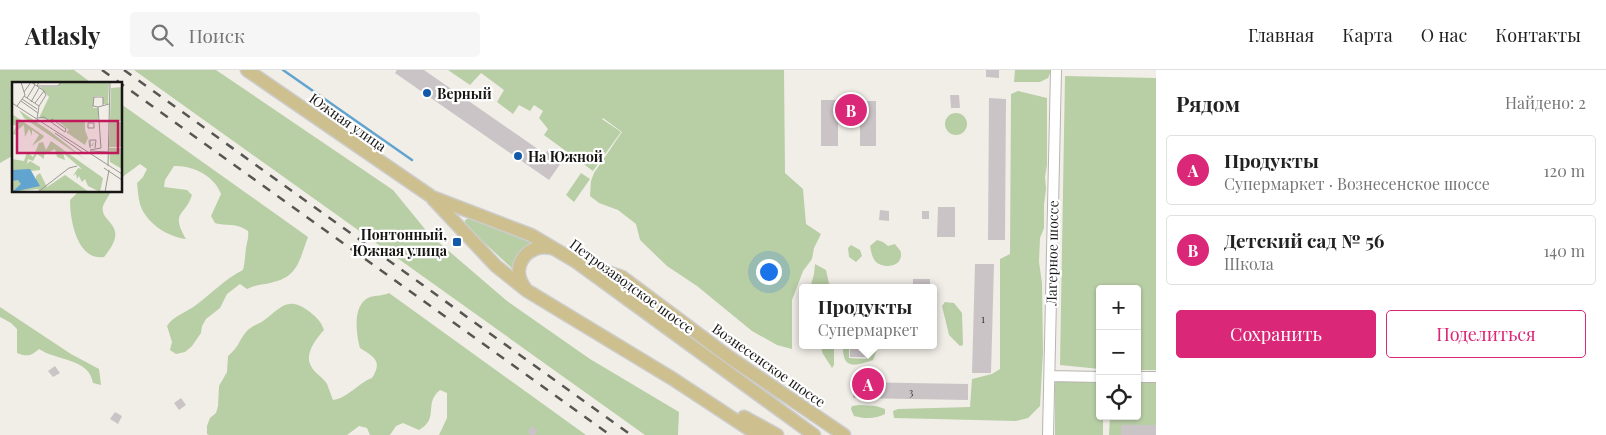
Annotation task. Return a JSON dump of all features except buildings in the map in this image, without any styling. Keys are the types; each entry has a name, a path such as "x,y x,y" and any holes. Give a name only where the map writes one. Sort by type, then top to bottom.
{"main road":[{"name":"Южная улица","path":"247,70 432,198"},
{"name":"Петрозаводское шоссе","path":"432,198 530,235 576,261 784,415 814,435"},
{"path":"432,198 496,266 526,290 673,379 758,435"},
{"path":"526,290 519,274 520,262 523,257 538,247 556,250"},
{"name":"Вознесенское шоссе","path":"576,261 622,277 729,357 844,435"},
{"path":"673,379 777,435"}],"street":[{"name":"Лагерное шоссе","path":"1048,435 1056,70"},
{"path":"1050,376 1096,377"},
{"path":"1141,377 1156,377"}],"green space":[{"path":"0,70 74,70 90,82 12,82 12,156 0,163"},
{"path":"134,70 216,70 393,190 429,234 507,301 590,359 679,412 678,435 645,435"},
{"path":"448,70 784,70 785,173 803,189 806,224 821,234 814,248 812,259 803,271 792,300 792,349 777,345 752,331 697,286 667,266 640,240 636,224 618,210 599,203 590,196 591,181 594,173 622,132 602,119 621,132 593,171 544,135 548,129 539,118 543,111 534,105 530,111 519,105 513,114 497,102 504,90 481,73 470,85"},
{"path":"1015,70 1051,71 1048,78 1040,82 1014,82"},
{"path":"1065,76 1156,78 1156,370 1141,370 1141,285 1096,285 1096,369 1060,365"},
{"path":"1018,91 1047,98 1046,189 1044,228 1040,238 1039,262 1042,283 1043,352 1040,406 1028,418 1016,421 894,418 893,411 898,409 970,407 972,379 992,374 1000,369 1000,259 1010,254 1011,94"},
{"path":"122,105 308,237 300,260 287,277 247,289 240,284 227,294 220,308 206,319 201,333 192,346 185,352 176,354 170,350 172,342 167,326 173,319 192,308 224,282 243,270 248,231 235,226 215,223 211,216 221,194 218,188 214,182 202,173 181,166 174,166 165,180 164,187 187,190 192,195 179,219 181,230 186,239 172,236 159,229 148,219 140,204 137,183 147,169 140,164 122,177"},
{"path":"952,113 960,113 967,120 967,128 960,135 952,135 945,128 945,120"},
{"path":"581,173 590,179 574,202 566,195"},
{"path":"78,192 110,192 103,206 103,212 115,231 115,237 112,246 104,257 95,257 87,253 81,246 74,228 70,200"},
{"path":"470,218 534,244 515,271 465,225 465,220"},
{"path":"877,240 888,246 895,244 901,252 899,262 883,266 876,262 870,246"},
{"path":"851,245 860,250 862,256 856,262 849,257 848,248"},
{"path":"815,264 826,270 829,284 811,284"},
{"path":"389,293 586,435 439,435 447,418 447,393 440,390 432,400 429,421 419,430 403,423 396,426 390,435 370,435 367,428 359,426 347,435 207,434 210,418 216,413 218,406 219,386 227,372 228,356 250,328 284,305 295,304 310,312 322,324 324,330 312,347 309,361 312,368 327,384 333,400 338,399 372,378 375,372 377,363 373,357 360,348 357,335 358,312 364,301 370,297"},
{"path":"945,302 954,303 962,313 963,345 960,346 949,335 942,306"},
{"path":"0,307 71,354 99,369 101,385 93,383 90,375 79,364 39,349 29,355 17,353 17,329 0,317"},
{"path":"821,349 834,349 834,365 832,368"},
{"path":"843,349 849,349 849,358 866,359 866,349 877,349 873,360 855,365 847,362"},
{"path":"1055,379 1096,379 1096,420 1103,420 1103,435 1055,435"},
{"path":"1141,379 1156,380 1156,435 1109,435 1110,420 1141,420"},
{"path":"852,406 876,406 885,409 885,414 870,418 854,416 851,409"}],"waterway":[{"path":"283,70 412,160"}],"railway":[{"path":"102,70 119,82"},
{"path":"124,70 631,435"},
{"path":"122,84 610,435"}],"place":[{"name":"Верный","path":"427,93"},
{"name":"Детский сад № 56","path":"851,110"},
{"name":"На Южной","path":"518,156"},
{"name":"Понтонный, Южная улица","path":"457,242"},
{"name":"Продукты","path":"868,384"}]}
